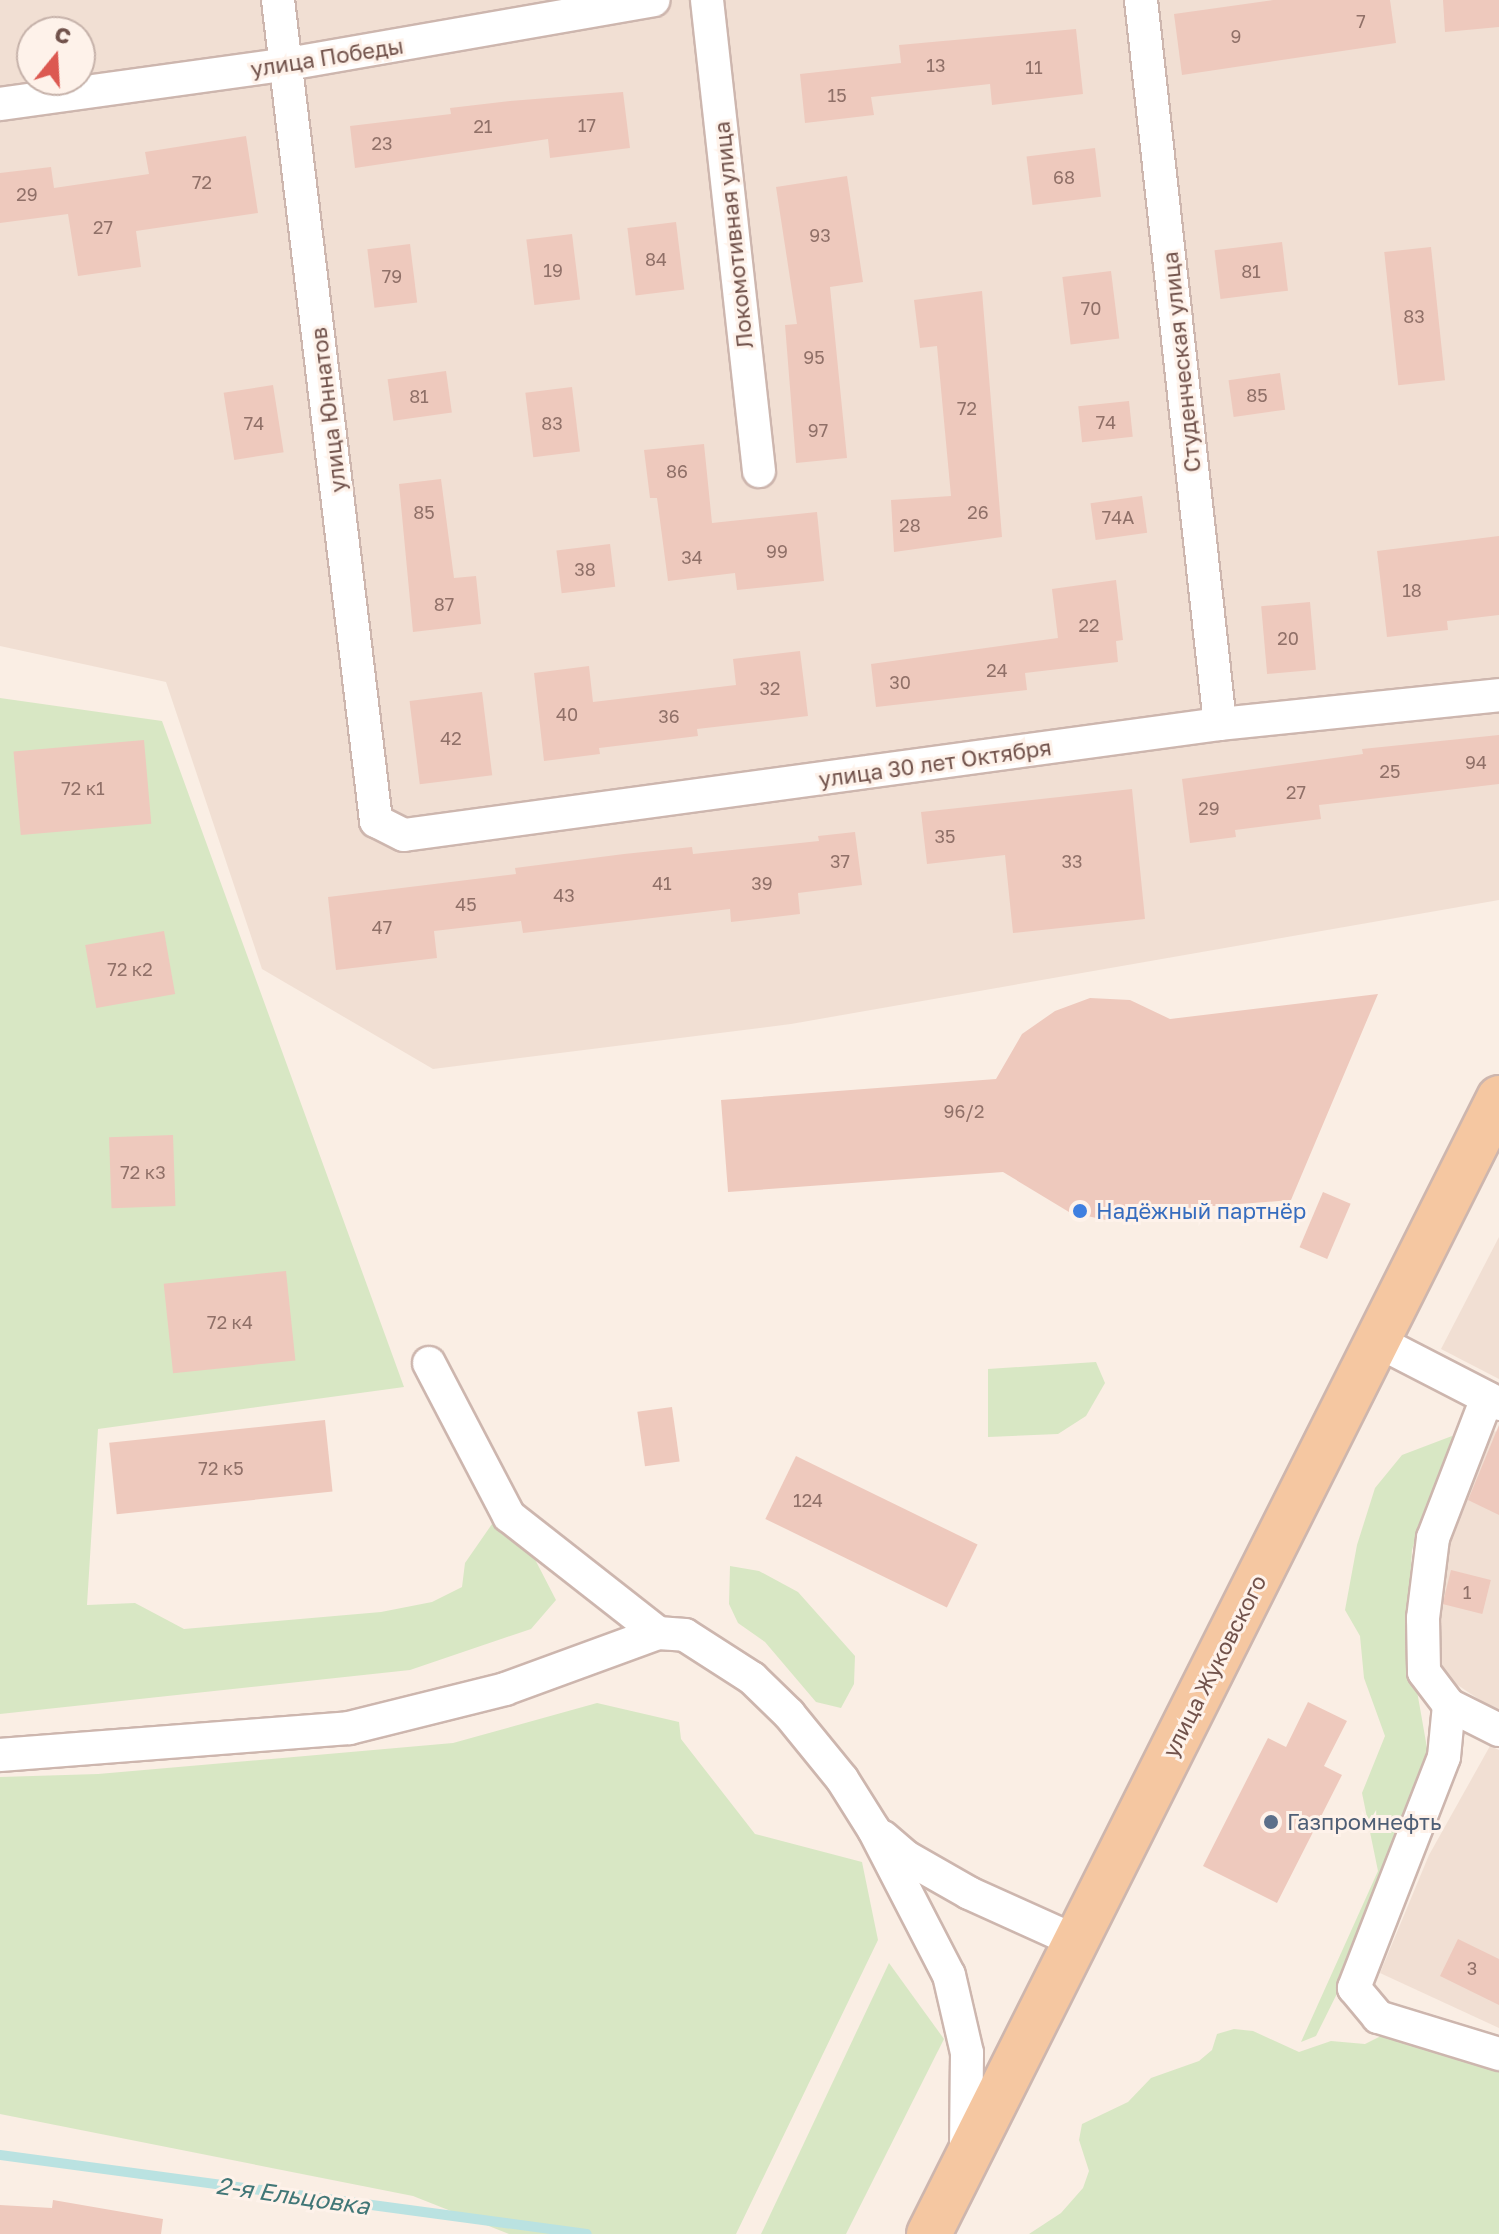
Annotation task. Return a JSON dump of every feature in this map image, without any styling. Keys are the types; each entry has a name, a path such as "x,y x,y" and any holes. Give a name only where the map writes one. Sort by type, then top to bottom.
{"main road":[{"name":"улица Жуковского","path":"929,2234 1073,1940 1499,1098"}],"street":[{"name":"улица Юннатов","path":"278,0 376,821"},
{"name":"улица Победы","path":"0,104 288,64 653,0"},
{"name":"Локомотивная улица","path":"707,0 759,471"},
{"name":"Студенческая улица","path":"1141,0 1220,724"},
{"name":"улица 30 лет Октября","path":"376,821 404,835 1220,724 1499,695"},
{"path":"1377,1341 1493,1401 1433,1538 1423,1618 1424,1672 1449,1705 1499,1730"},
{"path":"429,1363 509,1516 658,1633"},
{"path":"0,1755 349,1728 505,1689 601,1650 658,1633 685,1635 752,1678 842,1779 874,1830 949,1975 967,2053 971,2097 965,2158"},
{"path":"1449,1705 1444,1757 1354,1988 1378,2017 1499,2054"},
{"path":"874,1830 906,1857 969,1893 1073,1940"}],"shaded area":[{"path":"0,0 1499,0 1499,900 791,1024 433,1069 262,969 166,682 0,646"},
{"path":"1499,1237 1499,1379 1441,1349"},
{"path":"1492,1430 1499,1433 1499,1713 1434,1669 1435,1599 1461,1496"},
{"path":"1490,1746 1499,1750 1499,2028 1380,1973 1429,1855"}],"green space":[{"path":"0,698 162,721 404,1387 98,1429 87,1605 135,1603 184,1629 381,1612 432,1602 462,1587 465,1563 492,1524 525,1540 556,1600 531,1629 410,1670 0,1714"},
{"path":"1096,1362 1105,1383 1086,1416 1058,1434 988,1437 988,1369"},
{"path":"1452,1436 1456,1456 1448,1478 1426,1505 1412,1550 1407,1634 1430,1765 1370,1927 1316,2036 1301,2042 1378,1871 1362,1793 1385,1736 1364,1678 1360,1636 1345,1610 1357,1545 1375,1488 1402,1455"},
{"path":"730,1566 759,1571 798,1592 855,1656 854,1684 841,1708 816,1702 765,1642 738,1623 729,1604"},
{"path":"597,1703 679,1722 681,1739 755,1834 862,1862 878,1940 736,2234 509,2234 413,2196 0,2114 0,1777 98,1774 453,1743"},
{"path":"889,1963 944,2039 846,2234 761,2234"},
{"path":"1234,2029 1253,2031 1299,2052 1331,2041 1365,2044 1381,2036 1499,2069 1499,2234 1029,2234 1061,2213 1083,2188 1089,2171 1079,2140 1082,2124 1128,2102 1151,2078 1199,2061 1212,2050 1217,2034"}],"building":[{"path":"1273,0 1390,0 1396,43 1182,75 1174,14"},
{"path":"1443,0 1499,0 1499,27 1445,32"},
{"path":"1076,29 1083,94 992,105 990,84 871,97 874,115 805,123 800,74 901,63 899,45"},
{"path":"623,92 630,148 550,158 548,139 355,168 350,126 451,114 450,108"},
{"path":"246,136 258,213 136,231 141,267 78,276 68,214 0,223 0,173 51,167 54,188 149,174 145,152"},
{"path":"1095,148 1101,197 1032,205 1027,156"},
{"path":"847,176 863,282 830,287 847,458 796,463 785,325 797,324 776,187"},
{"path":"676,222 684,289 636,295 627,228"},
{"path":"572,234 580,300 534,305 526,240"},
{"path":"1282,242 1288,291 1220,299 1215,250"},
{"path":"410,244 417,303 375,308 367,249"},
{"path":"1431,247 1445,380 1398,385 1384,252"},
{"path":"1111,271 1119,338 1071,344 1062,277"},
{"path":"982,291 1002,537 894,552 891,500 951,496 937,346 920,348 914,300"},
{"path":"446,371 452,413 393,421 388,379"},
{"path":"1280,373 1285,410 1234,417 1229,380"},
{"path":"273,385 284,452 234,460 224,393"},
{"path":"572,387 580,452 533,457 525,393"},
{"path":"1129,401 1133,437 1082,442 1078,406"},
{"path":"704,444 712,523 817,512 824,581 737,590 735,573 668,581 657,498 650,498 644,450"},
{"path":"441,479 454,578 476,576 481,624 413,632 399,484"},
{"path":"1142,496 1147,533 1096,540 1091,503"},
{"path":"1499,536 1499,615 1447,621 1448,630 1387,637 1377,551"},
{"path":"610,544 615,587 562,593 556,551"},
{"path":"1116,580 1123,640 1116,641 1118,662 1025,673 1027,690 876,707 871,664 1058,638 1052,589"},
{"path":"1310,602 1316,670 1267,674 1261,606"},
{"path":"800,651 808,716 697,729 698,736 599,748 600,754 544,761 534,673 589,666 593,702 736,685 733,659"},
{"path":"482,692 492,775 420,784 410,701"},
{"path":"1499,735 1499,784 1319,805 1321,819 1235,830 1236,837 1190,843 1182,779 1363,754 1362,749"},
{"path":"144,740 151,824 21,835 13,751"},
{"path":"1132,789 1145,919 1013,933 1005,855 927,864 921,812"},
{"path":"855,832 862,885 798,893 800,914 731,922 730,909 523,933 521,921 434,931 437,958 336,970 328,897 516,874 515,868 624,854 692,847 693,854 819,841 818,836"},
{"path":"164,931 175,994 96,1008 85,945"},
{"path":"1378,994 1291,1200 1149,1211 1110,1221 1069,1212 1003,1172 728,1192 721,1100 996,1079 1022,1034 1055,1011 1090,998 1130,1000 1170,1019"},
{"path":"173,1135 175,1206 112,1208 109,1137"},
{"path":"1323,1192 1351,1204 1327,1259 1300,1247"},
{"path":"286,1271 295,1361 173,1373 164,1284"},
{"path":"672,1407 680,1461 645,1466 637,1412"},
{"path":"325,1420 333,1492 117,1514 109,1443"},
{"path":"1499,1425 1499,1515 1468,1500"},
{"path":"796,1456 978,1545 947,1607 765,1519"},
{"path":"1451,1570 1491,1580 1482,1614 1443,1604"},
{"name":"Газпромнефть","path":"1308,1702 1347,1721 1324,1766 1342,1775 1277,1903 1203,1866 1268,1738 1286,1747"},
{"path":"1458,1939 1499,1959 1499,2005 1440,1976"},
{"path":"53,2200 163,2219 161,2234 0,2234 0,2205 52,2208"}],"waterway":[{"name":"2-я Ельцовка","path":"0,2155 587,2234"}],"place":[{"name":"Надёжный партнёр","path":"1080,1211"},
{"name":"Газпромнефть","path":"1271,1822"}]}
